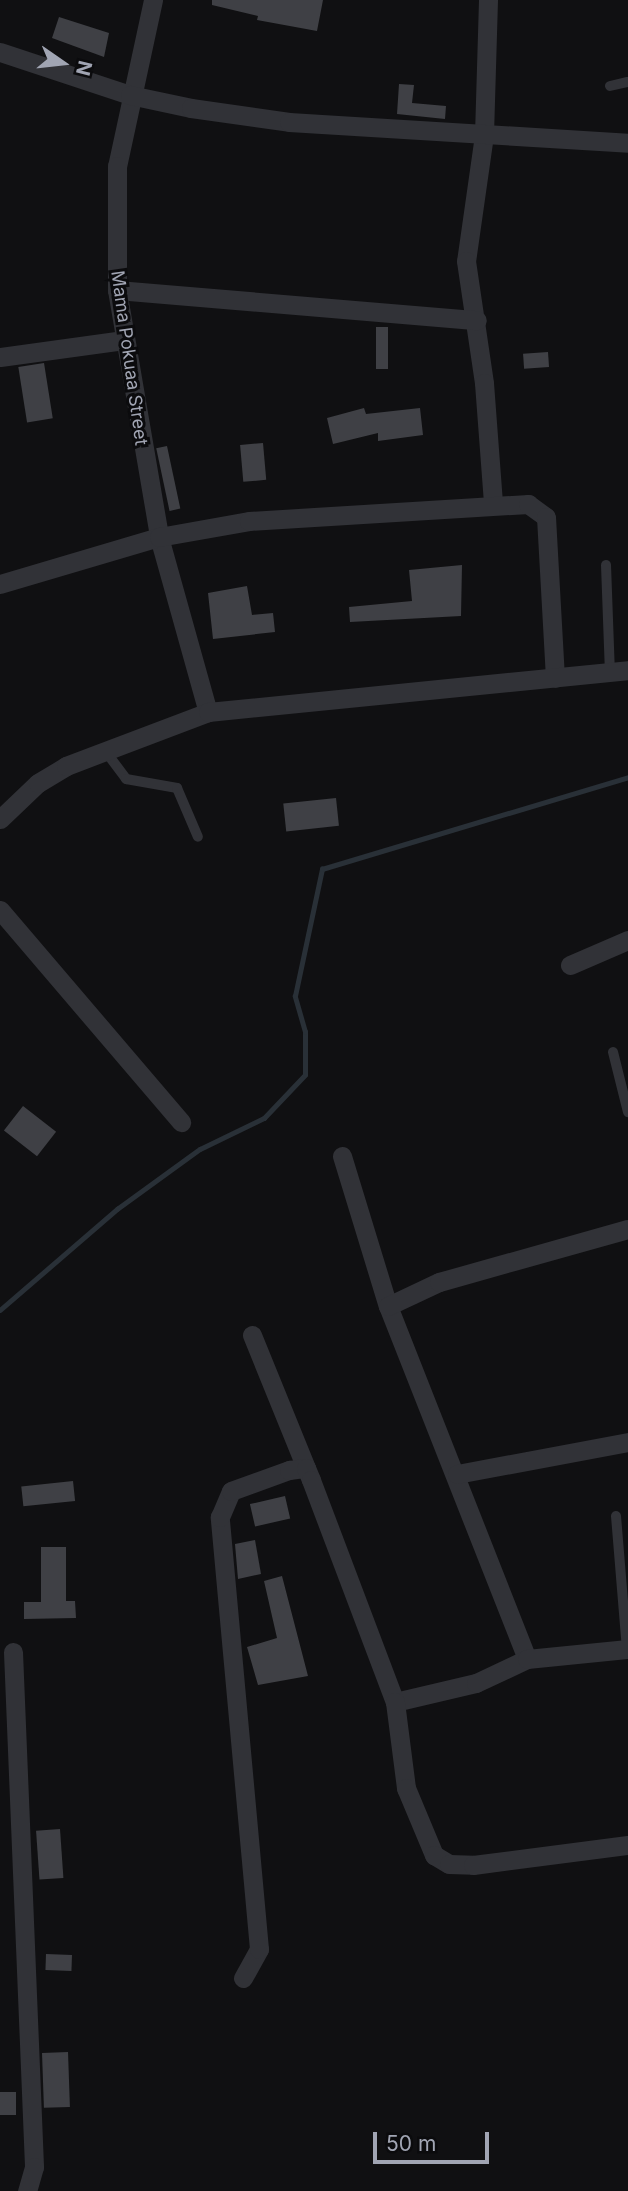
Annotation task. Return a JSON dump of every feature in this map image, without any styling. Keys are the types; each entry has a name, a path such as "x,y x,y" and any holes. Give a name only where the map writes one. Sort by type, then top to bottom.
{"street":[{"name":"Mama Pokuaa Street","path":"153,0 130,95 117,166 117,290 159,537 208,712"},
{"path":"488,0 484,135 466,261 477,320 493,504"},
{"path":"0,52 130,95 289,122 628,143"},
{"path":"117,290 477,320"},
{"path":"0,357 124,340"},
{"path":"0,584 159,537 249,521 493,504 528,504 546,517 555,678"},
{"path":"0,819 38,783 106,752 208,712 619,671"},
{"path":"0,910 181,1122"},
{"path":"570,965 628,940"},
{"path":"342,1156 388,1306 457,1474 527,1659"},
{"path":"388,1306 439,1282 628,1229"},
{"path":"252,1335 395,1702 406,1788 434,1855 449,1864 628,1845"},
{"path":"457,1474 628,1442"},
{"path":"243,1978 259,1949 220,1517 231,1491 306,1468"},
{"path":"395,1702 476,1683 527,1659 627,1649"},
{"path":"12,1652 34,2167 27,2191"}],"lane":[{"path":"610,86 628,82"},
{"path":"606,565 619,671"},
{"path":"106,752 126,779 177,788 198,837"},
{"path":"612,1052 628,1112"},
{"path":"616,1516 627,1649"}],"building":[{"path":"212,0 323,0 317,31 257,20 258,16 212,5"},
{"path":"59,17 109,33 104,57 52,38"},
{"path":"399,84 414,85 412,103 446,106 445,119 397,114"},
{"path":"376,327 388,327 388,369 376,369"},
{"path":"548,352 549,367 524,369 523,354"},
{"path":"44,363 53,418 27,422 18,367"},
{"path":"364,408 366,414 420,408 423,435 378,441 378,433 333,444 327,418"},
{"path":"263,443 266,480 243,482 240,445"},
{"path":"167,446 180,509 170,511 156,448"},
{"path":"462,565 461,616 350,622 349,607 412,601 409,570"},
{"path":"247,586 252,615 273,613 275,632 213,639 208,593"},
{"path":"336,798 339,826 286,831 283,804"},
{"path":"23,1106 56,1132 37,1156 4,1130"},
{"path":"73,1481 75,1501 23,1506 21,1486"},
{"path":"285,1496 290,1518 255,1527 250,1504"},
{"path":"255,1540 261,1574 238,1579 235,1544"},
{"path":"41,1547 66,1547 66,1601 75,1601 76,1618 24,1619 24,1602 41,1602"},
{"path":"282,1576 308,1676 258,1685 247,1647 277,1638 264,1581"},
{"path":"60,1829 63,1878 39,1880 36,1831"},
{"path":"46,1954 72,1955 71,1971 45,1970"},
{"path":"68,2052 70,2107 44,2108 42,2053"},
{"path":"0,2092 16,2092 16,2115 0,2115"}],"waterway":[{"path":"0,1310 117,1209 200,1149 264,1118 305,1075 305,1032 295,996 322,869 628,777"}]}
